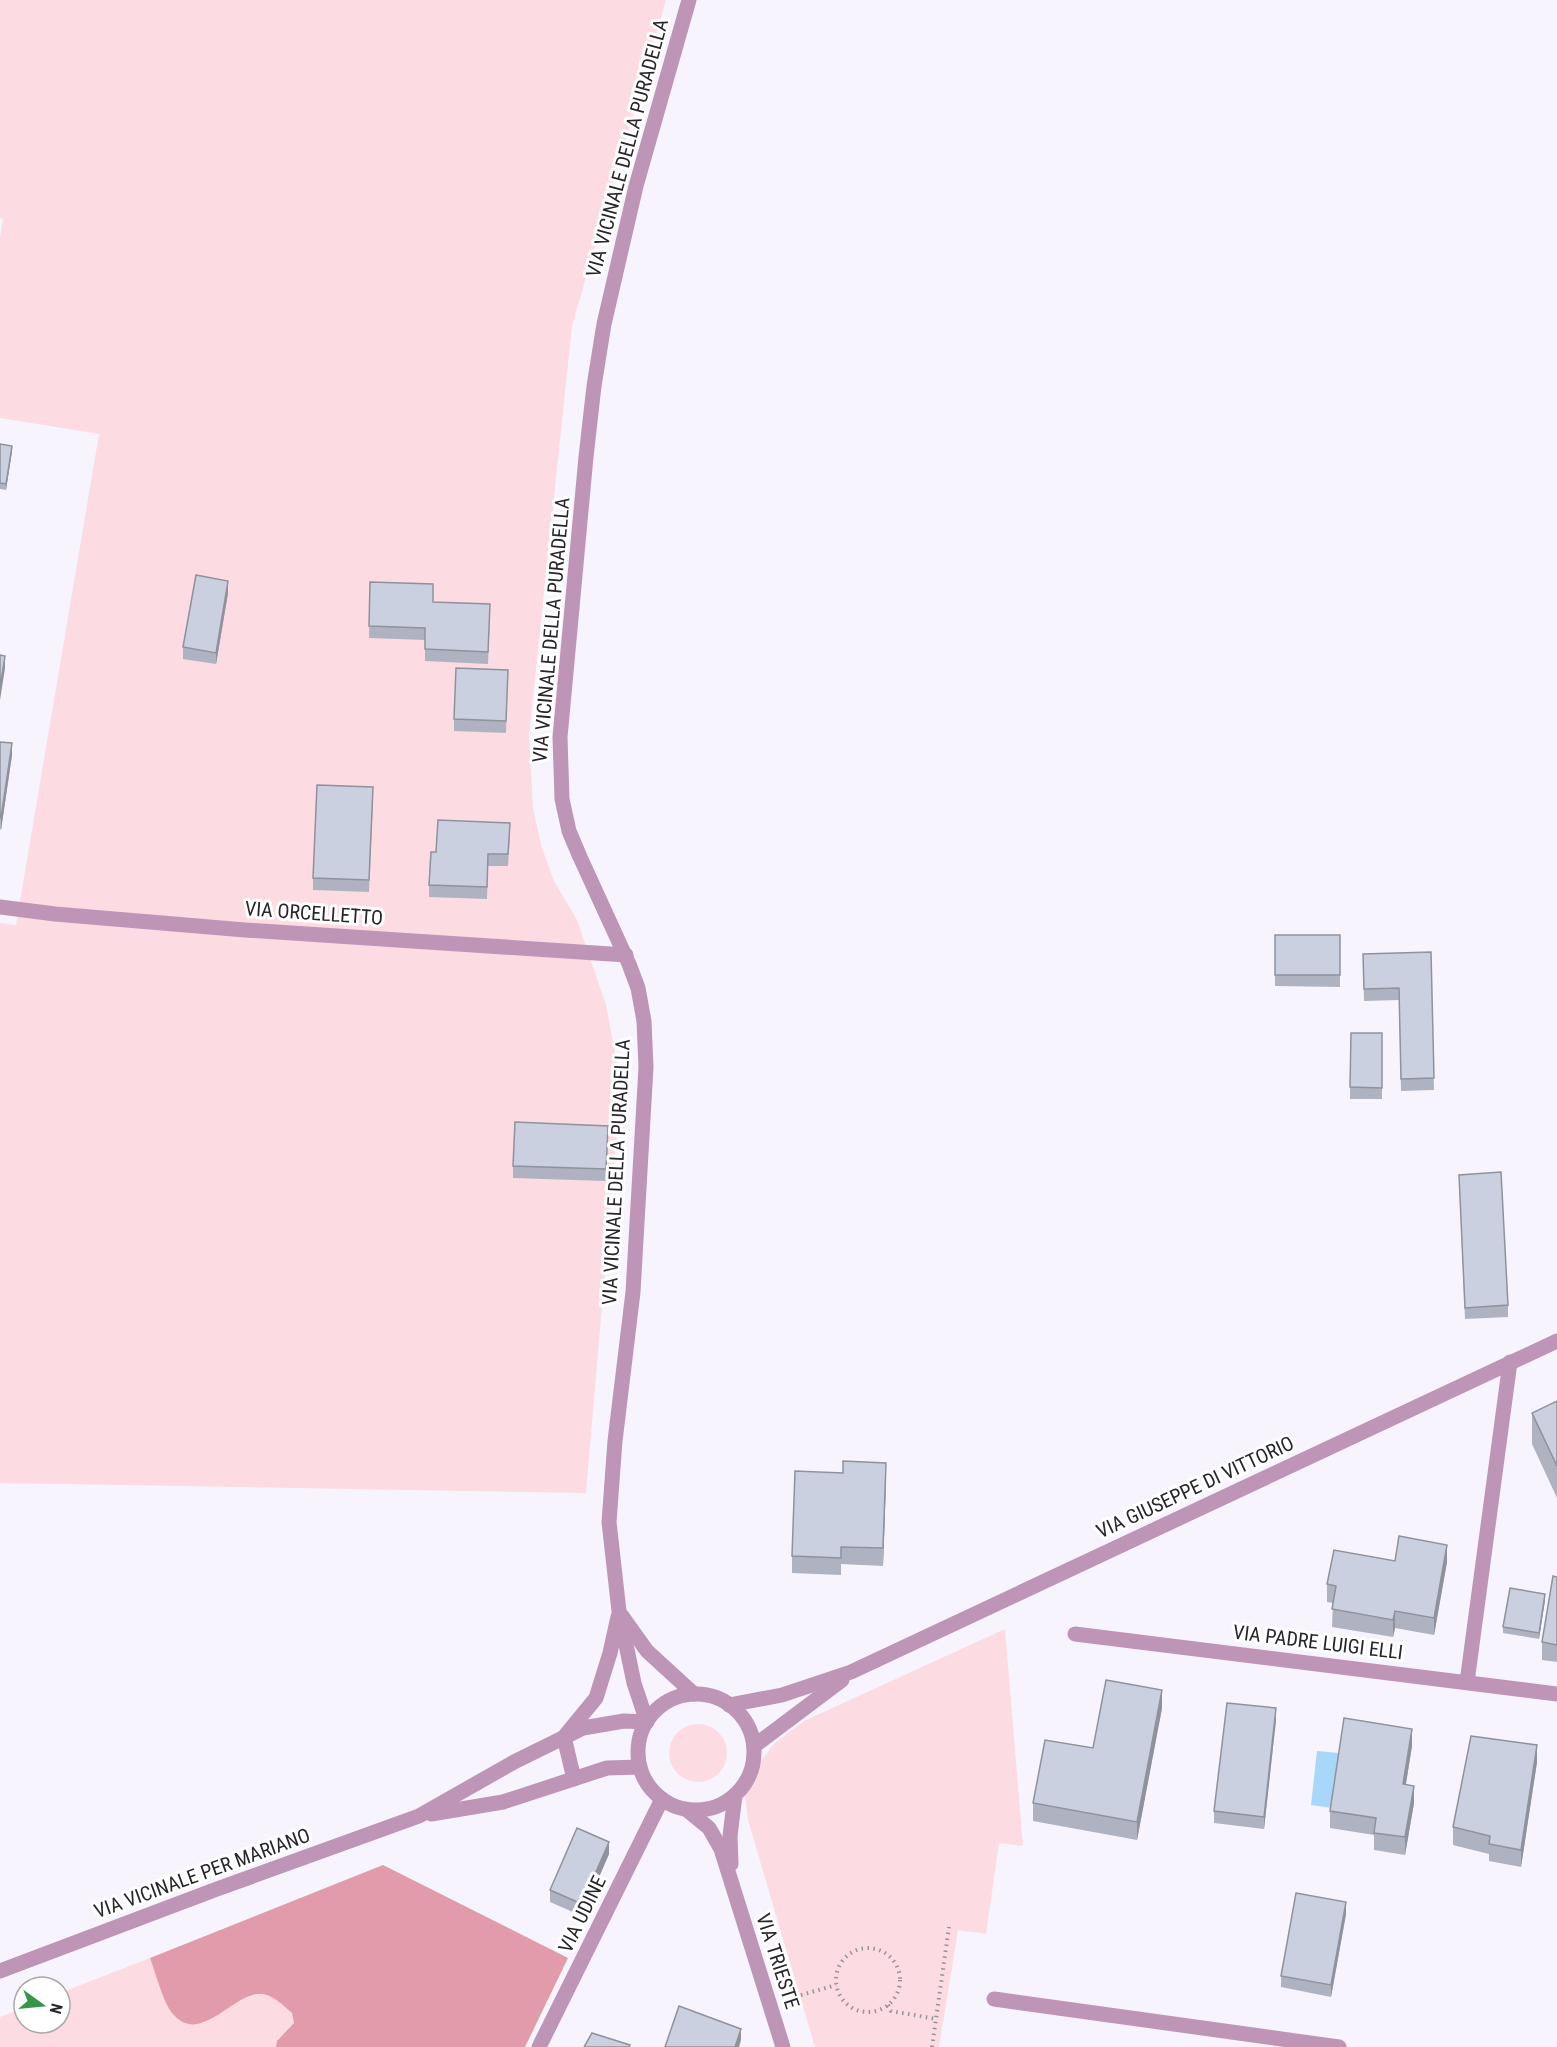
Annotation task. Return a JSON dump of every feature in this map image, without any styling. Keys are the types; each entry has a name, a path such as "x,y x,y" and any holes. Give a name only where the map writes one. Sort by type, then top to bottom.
{"street":[{"name":"VIA VICINALE DELLA PURADELLA","path":"647,1722 634,1683 619,1611 609,1522 615,1441 633,1292 646,1052 642,1006 626,955 569,831 562,799 560,737 588,438 604,324 636,186 689,0"},
{"name":"VIA ORCELLETTO","path":"0,907 55,914 234,929 626,955"},
{"name":"VIA GIUSEPPE DI VITTORIO","path":"729,1704 782,1695 851,1672 1557,1341"},
{"path":"1467,1682 1510,1362"},
{"path":"619,1611 647,1651 694,1694"},
{"path":"564,1737 596,1698 610,1653 619,1611"},
{"name":"VIA PADRE LUIGI ELLI","path":"1075,1634 1557,1694"},
{"name":"VIA GIUSEPPE DI VITTORIO","path":"753,1746 851,1672"},
{"path":"694,1694 712,1697 729,1704 750,1730 753,1763 747,1780 722,1805 705,1810 687,1810 662,1799 645,1779 640,1767 638,1752 647,1722 667,1702 680,1697 694,1694"},
{"path":"419,1816 514,1762 583,1728 624,1721 647,1722"},
{"path":"564,1737 574,1779"},
{"path":"419,1816 503,1802 607,1768 640,1767"},
{"name":"VIA TRIESTE","path":"733,1888 730,1836 735,1794"},
{"name":"VIA UDINE","path":"539,2047 662,1799"},
{"name":"VIA TRIESTE","path":"687,1810 709,1828 721,1849 783,2047"},
{"name":"VIA VICINALE PER MARIANO","path":"0,1971 419,1816"},
{"path":"994,1999 1339,2047"}],"path":[{"path":"932,2047 949,1927"},
{"path":"866,1948 880,1950 891,1957 898,1969 900,1982 897,1995 888,2005 875,2012 862,2012 850,2007 841,1997 836,1985 836,1971 843,1959 854,1951 866,1948"},
{"path":"801,1995 836,1985"},
{"path":"888,2005 891,2012 936,2019"}],"shaded area":[{"path":"0,0 666,0 572,326 529,735 533,808 542,848 554,881 577,920 606,1005 621,1084 586,1493 0,1483 0,923 16,925 99,434 0,418 0,238 3,219 0,218"},
{"path":"1005,1629 1023,1846 999,1843 986,1934 958,1930 939,2047 815,2047 748,1820 745,1795 753,1771 774,1744 804,1721"},
{"path":"698,1724 709,1726 722,1737 727,1753 725,1764 714,1777 698,1782 687,1780 674,1769 669,1753 671,1742 682,1729"},
{"path":"383,1865 568,1958 525,2047 276,2047 277,2041 294,2023 292,2013 269,1996 260,1994 249,1996 205,2022 194,2024 183,2022 170,2010 150,1958"},
{"path":"150,1958 171,2012 204,2023 237,2002 255,1995 264,1995 278,2001 292,2013 294,2023 278,2041 276,2047 0,2047 0,2017 12,2012 12,2035 72,2035 72,1988"}],"water":[{"path":"1317,1751 1339,1753 1332,1808 1311,1805"}],"building":[{"path":"0,444 12,446 6,484 0,483"},
{"path":"196,575 228,581 216,653 183,647"},
{"path":"370,582 433,584 433,602 490,604 488,652 425,649 425,628 369,626"},
{"path":"0,655 5,656 0,688"},
{"path":"456,668 508,670 506,721 454,719"},
{"path":"0,742 12,743 1,818 0,818"},
{"path":"317,785 373,787 369,880 313,878"},
{"path":"438,820 510,823 508,854 488,854 487,887 429,885 431,852 436,852"},
{"path":"1275,935 1340,935 1340,975 1275,975"},
{"path":"1431,952 1434,1078 1401,1079 1399,988 1364,989 1363,954"},
{"path":"1351,1033 1382,1033 1382,1088 1350,1087"},
{"path":"515,1122 608,1126 606,1169 513,1166"},
{"path":"1501,1172 1508,1305 1465,1308 1459,1175"},
{"path":"1557,1401 1557,1466 1532,1413"},
{"path":"843,1461 886,1463 883,1548 841,1547 841,1558 792,1556 795,1471 843,1473"},
{"path":"1399,1536 1447,1545 1434,1618 1395,1611 1393,1620 1332,1609 1336,1586 1327,1584 1334,1550 1395,1561"},
{"path":"1553,1576 1557,1577 1557,1645 1542,1642"},
{"path":"1510,1588 1545,1594 1539,1633 1503,1627"},
{"path":"1106,1680 1162,1690 1137,1822 1033,1803 1045,1740 1093,1748"},
{"path":"1227,1703 1276,1708 1264,1817 1214,1811"},
{"path":"1344,1718 1412,1729 1403,1784 1414,1786 1405,1837 1374,1833 1376,1818 1330,1811"},
{"path":"1471,1736 1537,1745 1521,1850 1489,1844 1490,1836 1453,1827"},
{"path":"577,1828 609,1842 582,1904 550,1890"},
{"path":"1296,1893 1346,1902 1331,1985 1281,1976"},
{"path":"679,2006 741,2029 735,2047 665,2047"},
{"path":"592,2033 630,2045 629,2047 584,2047"}]}
